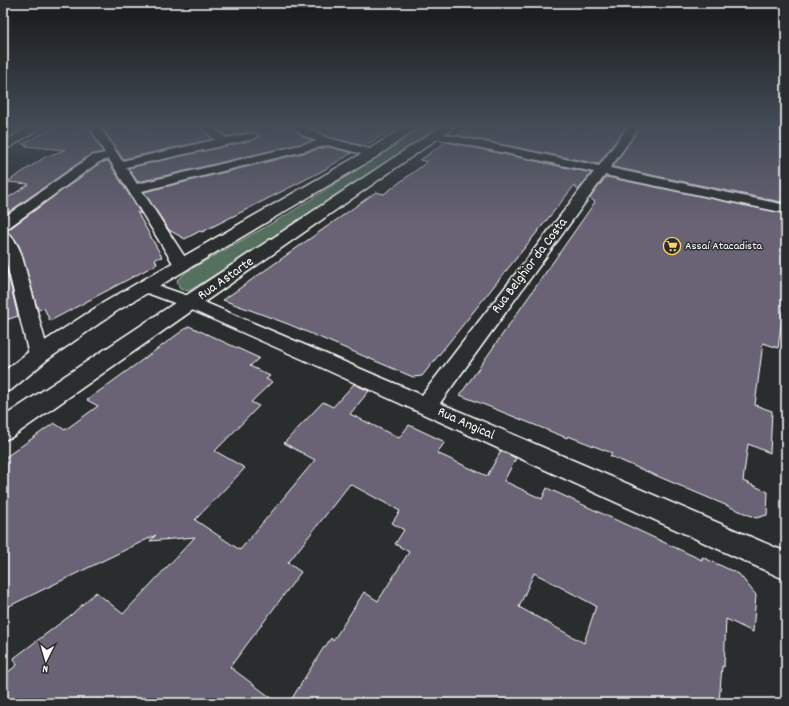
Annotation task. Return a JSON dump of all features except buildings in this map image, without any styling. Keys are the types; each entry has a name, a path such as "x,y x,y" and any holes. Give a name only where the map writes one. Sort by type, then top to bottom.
{"main road":[{"path":"3,384 39,355 110,307 361,160"},
{"name":"Rua Astarte","path":"3,430 400,160"}],"street":[{"path":"3,225 94,160"},
{"path":"115,160 182,265"},
{"path":"133,189 254,160"},
{"path":"557,160 601,171 786,208"},
{"name":"Rua Belghior da Costa","path":"426,406 609,160"},
{"path":"3,237 10,244 13,253 39,355"},
{"name":"Rua Angical","path":"145,286 191,303 786,566"}],"green space":[{"path":"372,160 389,160 262,245 189,291 180,289 177,280 189,270 288,214"}],"place":[{"name":"Assaí Atacadista","path":"672,246"}]}
